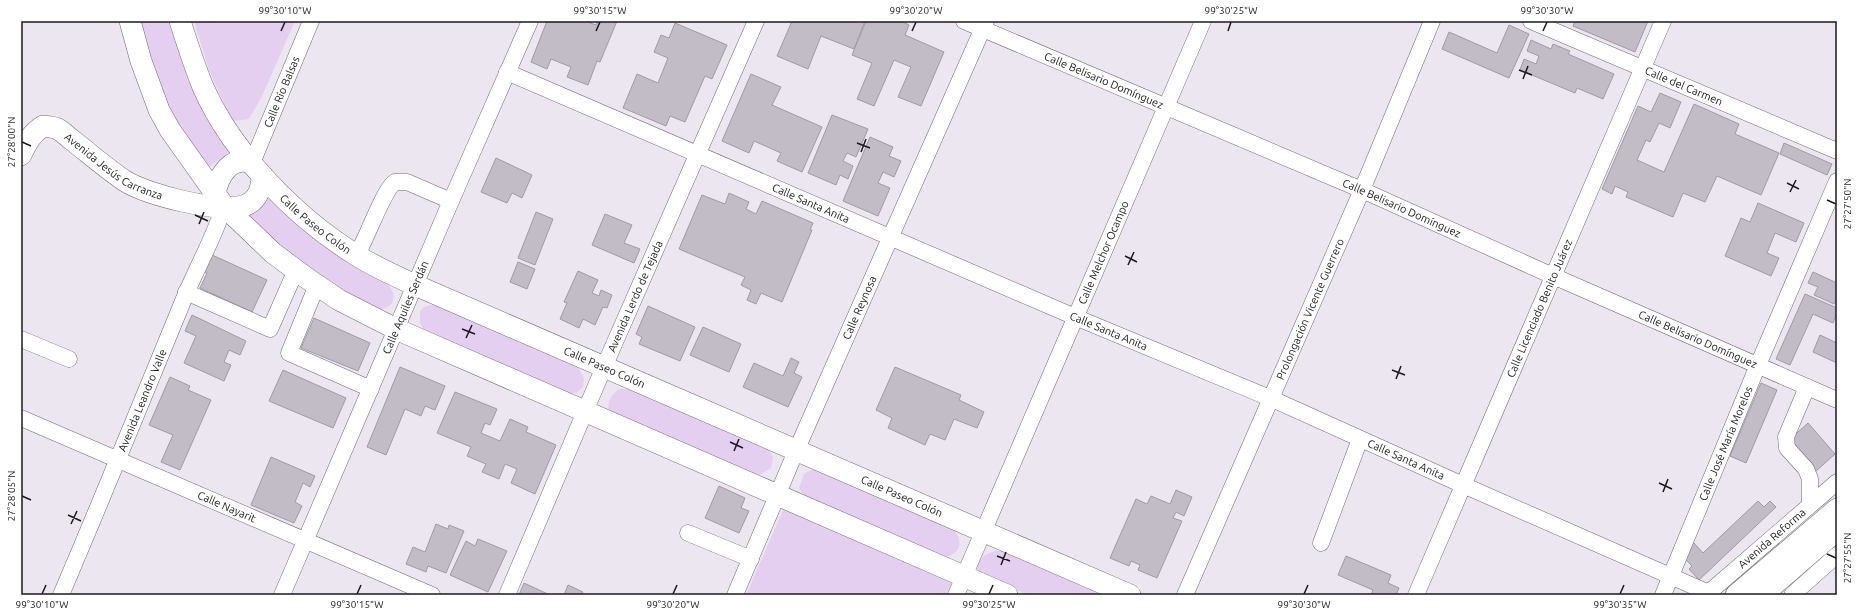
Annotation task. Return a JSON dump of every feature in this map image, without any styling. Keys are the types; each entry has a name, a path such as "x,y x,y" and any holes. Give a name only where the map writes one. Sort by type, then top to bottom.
{"main road":[{"path":"130,21 141,61 159,110 170,130 220,199 268,248 296,270 339,300 396,329 1006,595"},
{"name":"Calle Paseo Colón","path":"180,21 197,72 213,107 257,169 290,203 325,234 356,256 415,285 1130,595"},
{"name":"Avenida Jesús Carranza","path":"21,155 28,139 35,131 43,126 58,129 126,181 142,190 184,202 220,199"},
{"path":"241,161 257,169 261,187 255,199 240,206 220,199 218,182 227,167 241,161"},
{"name":"Avenida Reforma","path":"1736,595 1837,508"},
{"path":"1762,595 1837,530"}],"street":[{"name":"Calle Río Balsas","path":"257,169 311,21"},
{"name":"Calle Aquiles Serdán","path":"282,595 450,201 530,21"},
{"name":"Avenida Lerdo de Tejada","path":"507,595 584,412 756,21"},
{"name":"Calle Belisario Domínguez","path":"964,21 984,25 1165,106 1362,190 1553,276 1837,400"},
{"name":"Calle Melchor Ocampo","path":"956,595 984,533 1165,106 1203,21"},
{"name":"Prolongación Vicente Guerrero","path":"1185,595 1362,190 1432,21"},
{"name":"Calle del Carmen","path":"1531,21 1837,151"},
{"name":"Calle Licenciado Benito Juárez","path":"1416,595 1663,21"},
{"name":"Calle Reynosa","path":"735,595 796,451 984,25"},
{"name":"Calle Santa Anita","path":"508,72 1075,317 1270,398 1708,594"},
{"path":"356,256 364,244 387,191 395,182 407,182 450,201"},
{"name":"Calle José María Morelos","path":"1663,595 1758,365 1837,182"},
{"name":"Avenida Leandro Valle","path":"61,595 118,460 186,292 219,222 220,199"},
{"path":"186,292 270,329 296,270"},
{"path":"317,285 289,353 371,388"},
{"path":"21,339 69,359"},
{"path":"1807,387 1786,437 1787,448 1806,469 1810,479 1810,505"},
{"name":"Calle Nayarit","path":"21,418 432,595"},
{"path":"1321,543 1360,439"},
{"name":"Avenida Reforma","path":"1708,594 1837,482"},
{"path":"688,533 750,559"},
{"path":"1792,595 1837,555"}],"shaded area":[{"path":"130,21 179,21 230,152 202,172 182,146"},
{"path":"194,21 295,21 262,96 249,119 232,121 209,70"},
{"path":"266,194 388,284 393,293 393,301 391,305 377,309 321,280 267,237 242,211"},
{"path":"431,305 437,306 578,367 584,378 583,387 576,393 567,394 423,329 420,322 420,311 424,307"},
{"path":"619,389 628,389 644,395 768,449 773,457 771,468 758,476 609,413 608,406 610,400 613,394"},
{"path":"811,470 818,470 953,529 959,539 959,548 953,554 941,556 805,497 799,488 804,474"},
{"path":"784,508 952,583 946,595 746,595"},
{"path":"995,551 1003,551 1103,595 1029,595 979,574 978,565 983,556"}],"building":[{"path":"547,21 585,21 596,25 598,21 617,21 600,62 597,61 588,85 567,77 571,67 551,59 547,69 531,62"},
{"path":"792,21 865,21 854,49 821,36 808,69 777,56"},
{"path":"866,21 901,21 909,25 905,35 944,52 921,106 898,97 911,67 894,60 874,106 857,99 872,63 852,55"},
{"path":"1575,21 1648,21 1635,52 1573,26"},
{"path":"675,23 727,45 712,79 705,76 685,122 670,116 666,126 623,108 637,74 658,83 668,58 654,52 661,35 669,38"},
{"path":"1509,25 1529,34 1509,78 1442,49 1449,32 1497,53"},
{"path":"1531,40 1551,49 1553,44 1570,51 1568,54 1614,74 1603,99 1577,88 1575,93 1520,70 1524,59 1536,64 1539,56 1527,51"},
{"path":"751,74 781,87 772,105 822,127 802,172 777,161 781,153 754,141 749,153 722,141"},
{"path":"1660,93 1681,102 1670,128 1659,123 1650,142 1646,140 1637,160 1664,172 1694,104 1739,124 1735,134 1779,153 1761,195 1717,176 1705,202 1683,193 1673,217 1626,197 1628,192 1615,186 1612,194 1602,189 1638,106 1651,112"},
{"path":"832,115 868,129 856,157 847,153 843,161 853,166 848,179 840,175 836,185 808,173"},
{"path":"870,137 893,147 889,156 901,161 894,177 883,172 878,183 890,188 878,216 843,201"},
{"path":"1784,143 1832,164 1827,175 1780,154"},
{"path":"496,158 532,175 522,198 512,193 507,203 481,192"},
{"path":"729,193 749,202 746,209 756,214 762,201 813,223 810,230 812,230 782,302 761,293 756,304 747,300 751,290 741,285 745,277 679,249 702,195 725,204"},
{"path":"1758,203 1804,223 1796,242 1775,233 1767,253 1779,258 1771,276 1725,256 1741,218 1750,222"},
{"path":"536,212 553,219 535,265 518,258"},
{"path":"605,214 632,225 624,243 640,249 634,263 592,245"},
{"path":"210,254 267,280 252,312 200,288 207,273 203,271"},
{"path":"518,262 535,269 527,289 510,282"},
{"path":"578,271 598,280 592,293 599,296 601,290 612,295 607,308 603,307 595,325 583,319 579,328 560,319 567,303 564,302"},
{"path":"1813,272 1837,283 1837,297 1834,304 1814,295 1818,287 1808,283"},
{"path":"1805,294 1837,308 1837,313 1833,323 1813,314 1790,365 1776,359"},
{"path":"648,306 695,327 680,361 639,344 642,337 636,334"},
{"path":"192,315 246,341 240,355 229,350 224,362 231,365 224,381 184,363 196,336 185,331"},
{"path":"314,318 370,343 358,371 301,348"},
{"path":"703,327 741,344 729,372 690,355"},
{"path":"1820,335 1837,343 1837,363 1813,352"},
{"path":"791,358 799,362 794,373 802,377 788,407 743,387 754,363 783,376"},
{"path":"400,367 445,386 435,410 425,406 421,416 405,409 386,455 367,447"},
{"path":"895,367 961,395 959,400 984,412 977,428 954,419 945,440 930,434 925,445 888,428 892,418 876,410"},
{"path":"283,370 346,398 333,428 269,401"},
{"path":"170,377 190,386 188,390 211,400 180,470 161,462 173,435 149,425"},
{"path":"1761,383 1777,390 1746,463 1730,456"},
{"path":"455,392 497,409 490,425 485,423 481,433 500,441 510,419 528,427 526,432 556,445 535,494 511,483 517,469 505,464 499,479 482,472 486,464 467,456 471,447 437,433"},
{"path":"1808,423 1835,454 1815,472 1788,441"},
{"path":"271,457 315,476 310,487 303,483 295,502 302,506 294,523 251,505"},
{"path":"719,486 745,498 741,508 749,511 739,533 705,518"},
{"path":"1176,490 1192,497 1184,516 1176,512 1173,518 1182,521 1157,578 1138,570 1140,565 1131,561 1129,566 1110,558 1136,499 1147,504 1151,496 1170,504"},
{"path":"1758,501 1764,507 1770,501 1776,507 1699,580 1689,569 1692,566 1685,559 1693,542 1703,553"},
{"path":"436,524 448,529 449,525 464,531 446,573 428,566 426,572 406,564 413,547 425,552"},
{"path":"478,539 507,551 488,592 450,575 466,541 475,546"},
{"path":"1346,556 1391,575 1388,583 1399,588 1396,595 1371,595 1373,590 1338,575"},
{"path":"524,583 550,595 519,595"},
{"path":"568,585 583,592 581,595 564,595"}]}
